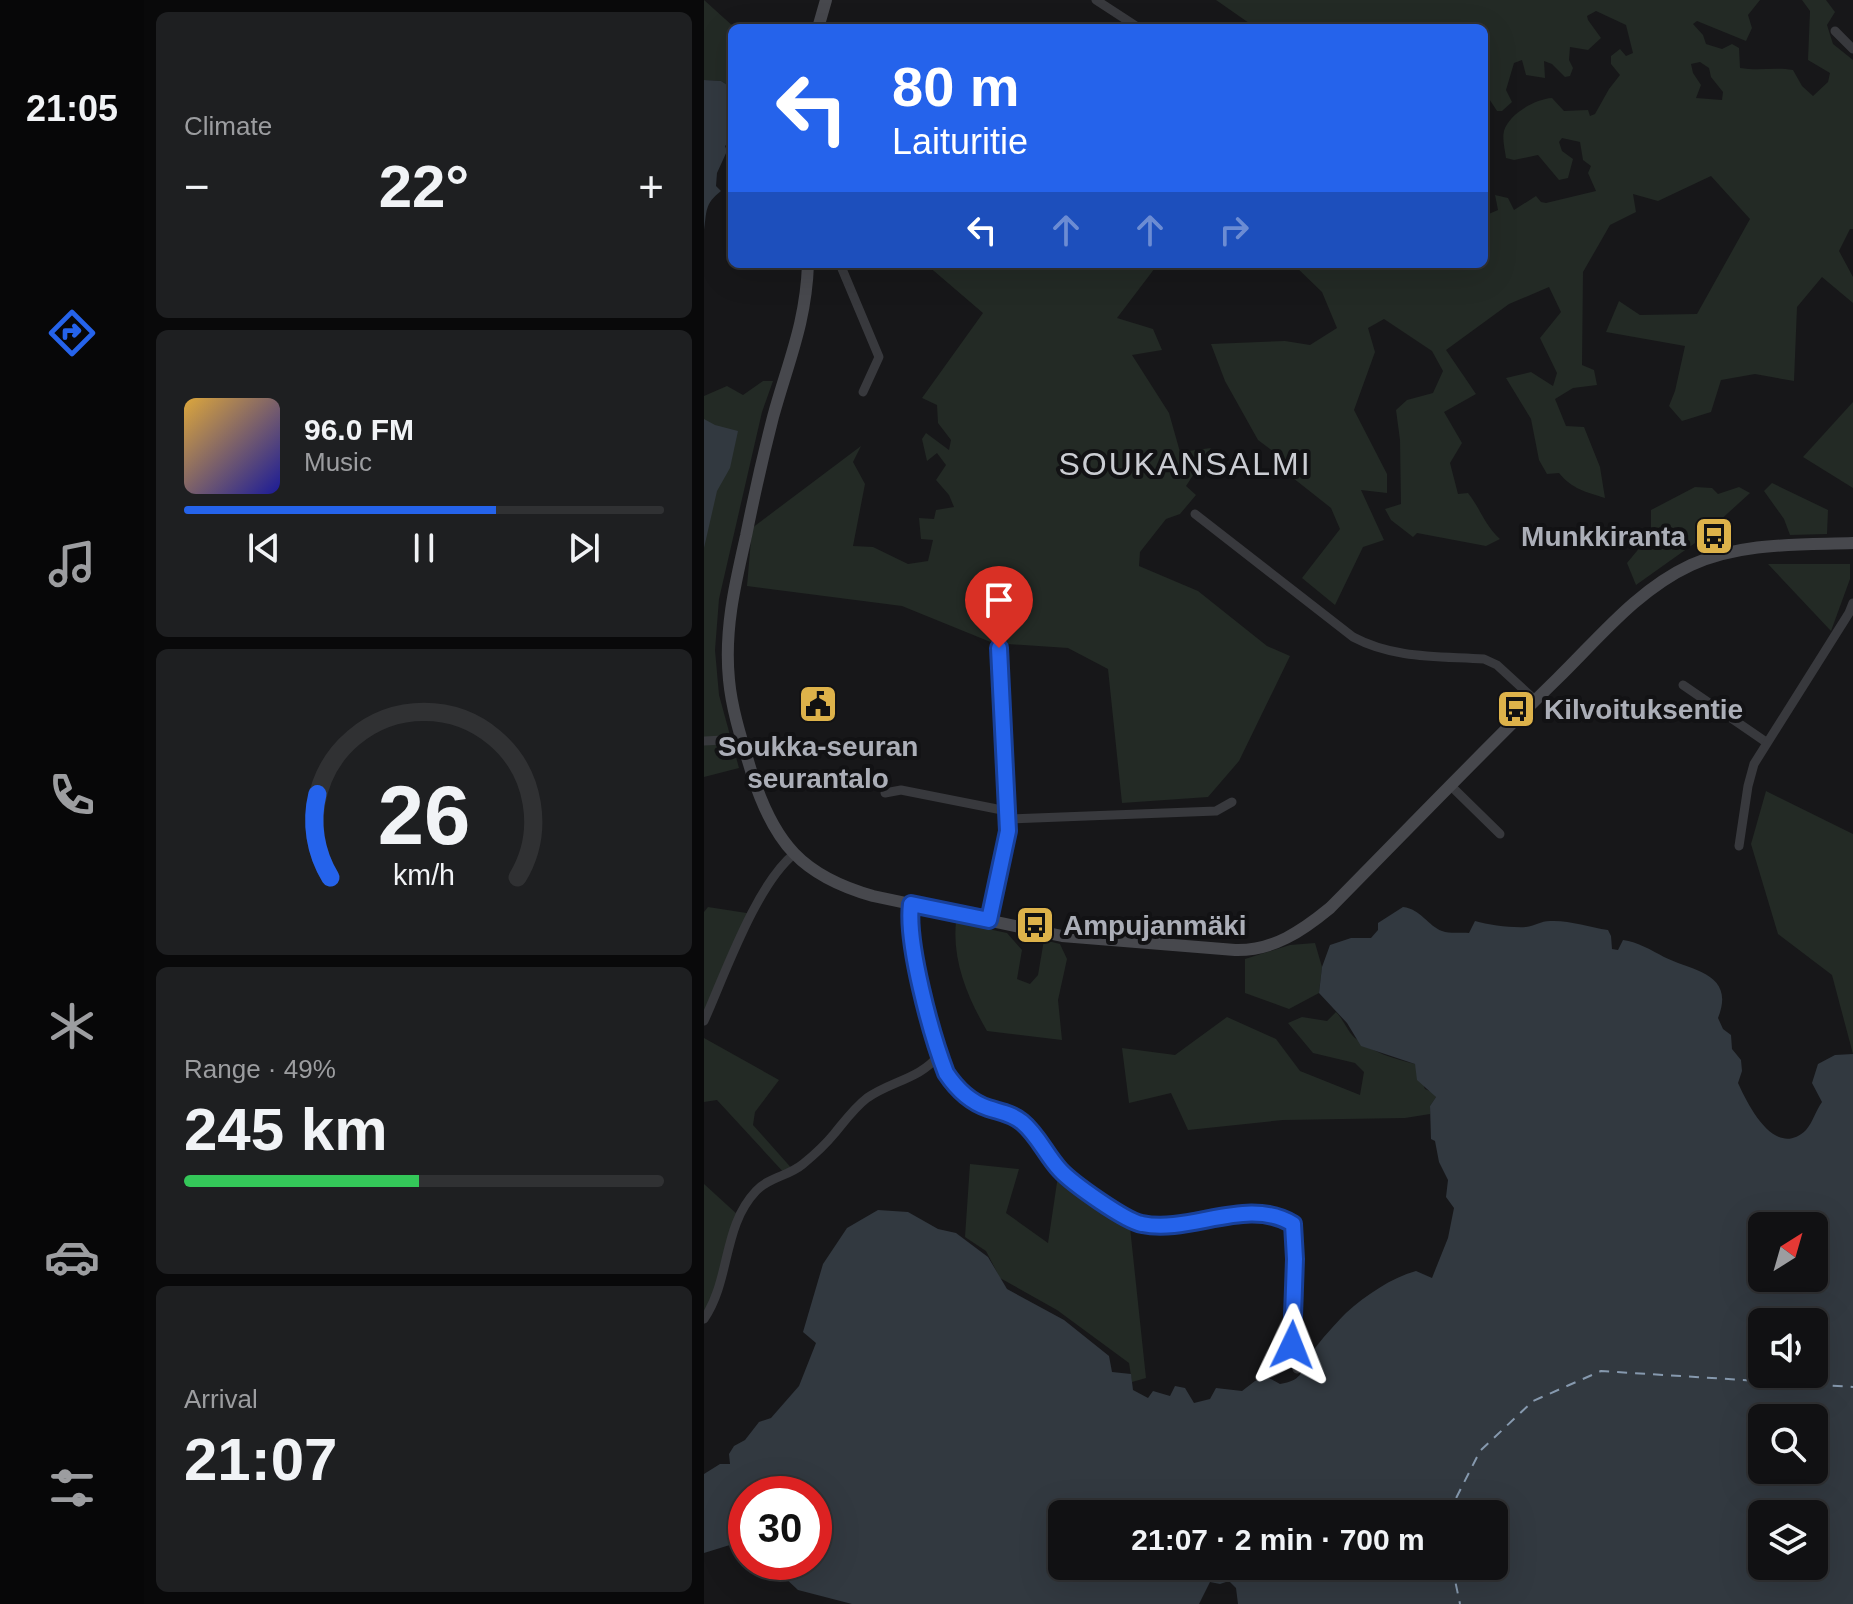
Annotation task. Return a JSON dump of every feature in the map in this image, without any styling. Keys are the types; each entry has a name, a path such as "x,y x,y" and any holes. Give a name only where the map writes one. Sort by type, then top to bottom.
{"street":[{"path":"819,24 826,0"},
{"path":"1096,0 1140,24"},
{"path":"1835,31 1853,49"},
{"path":"808,268 800,334 774,416 730,609 729,680 742,739 761,801 781,841 811,869 861,893 1008,926 1088,939 1220,950 1243,951 1264,947 1293,936 1330,908 1646,592 1693,564 1735,551 1781,545 1853,543"},
{"path":"842,268 879,357 863,392"},
{"path":"1195,514 1326,617 1371,647 1391,653 1484,659 1497,665 1535,700"},
{"path":"1739,846 1750,778 1766,742 1853,603"},
{"path":"989,920 1007,839 1008,815 999,648"},
{"path":"1683,685 1766,742"},
{"path":"704,741 742,739"},
{"path":"1451,786 1500,834"},
{"path":"885,793 901,790 1008,815 1216,811 1232,802"},
{"path":"704,1021 766,889 775,873 794,854"},
{"path":"911,904 912,943 939,1055 946,1073 964,1094 986,1108 1020,1120 1065,1175 1138,1223 1168,1227 1242,1213 1275,1216 1293,1224 1292,1345 1297,1369"},
{"path":"704,1319 715,1302 731,1232 758,1189 803,1164 866,1098 907,1080 932,1064 939,1055"}],"shaded area":[{"path":"704,0 731,24 728,24 728,85 721,81 704,80"},
{"path":"1216,0 1760,0 1748,15 1752,28 1746,41 1697,21 1693,24 1706,44 1722,49 1732,44 1739,48 1740,68 1793,70 1802,86 1813,96 1828,82 1830,73 1808,60 1810,11 1802,0 1826,0 1835,12 1827,25 1833,44 1853,60 1853,229 1850,229 1839,251 1853,277 1853,303 1822,277 1797,307 1794,381 1755,374 1721,380 1711,412 1682,421 1669,406 1685,346 1606,332 1619,301 1640,315 1697,314 1750,219 1711,176 1658,201 1633,194 1636,212 1610,225 1583,272 1582,365 1594,370 1597,385 1573,388 1555,399 1566,426 1584,427 1600,467 1605,498 1574,486 1559,473 1547,474 1539,460 1531,419 1506,378 1531,372 1553,386 1557,373 1540,338 1561,312 1549,287 1509,304 1446,350 1476,394 1444,412 1462,443 1450,463 1458,494 1468,493 1500,539 1486,546 1417,533 1413,537 1391,520 1385,509 1401,504 1400,440 1396,410 1407,400 1433,393 1443,371 1432,351 1384,319 1368,328 1375,352 1354,410 1387,474 1387,493 1361,490 1384,540 1363,547 1335,605 1302,578 1340,529 1331,508 1288,474 1286,461 1258,440 1225,381 1211,344 1285,341 1310,345 1337,328 1322,292 1297,268 1488,268 1488,214 1498,210 1495,195 1508,198 1514,210 1536,196 1546,203 1596,191 1588,173 1591,166 1583,160 1580,142 1562,138 1559,142 1562,151 1573,159 1568,178 1559,180 1538,155 1514,160 1506,158 1504,131 1511,119 1531,104 1552,98 1564,111 1588,110 1590,116 1595,114 1620,75 1611,64 1611,56 1620,49 1626,56 1633,53 1626,25 1596,11 1587,16 1601,38 1588,50 1570,47 1569,60 1573,68 1570,76 1565,77 1552,64 1544,61 1545,78 1526,75 1522,60 1514,63 1506,90 1512,102 1502,111 1497,111 1488,97 1488,24 1248,24","holes":["1700,62 1709,68 1711,77 1723,92 1722,100 1696,98 1701,85 1691,64"]},
{"path":"704,80 721,81 728,85 728,143 717,173 716,186 721,191 709,204 704,230"},
{"path":"930,268 1155,268 1117,318 1153,329 1162,350 1132,355 1169,413 1180,452 1211,448 1186,486 1196,495 1180,514 1166,519 1140,552 1139,566 1198,591 1267,646 1290,656 1239,761 1208,797 1122,803 1108,669 1068,648 993,643 902,606 747,586 752,528 861,446 853,462 865,484 853,546 873,547 908,564 928,561 933,540 921,539 919,518 934,519 936,510 954,507 949,495 936,480 946,465 937,453 927,461 922,439 926,433 949,450 951,440 938,423 937,405 922,398 983,313"},
{"path":"763,381 773,381 762,412 719,599 715,650 719,695 739,768 704,777 704,396 727,386 743,395"},
{"path":"1853,402 1853,488 1803,457"},
{"path":"704,419 738,431 730,468 717,491 704,548"},
{"path":"1772,483 1828,510 1827,534 1790,535 1784,519 1764,491"},
{"path":"1695,487 1712,488 1718,494 1739,487 1750,493 1695,543 1636,585 1627,563 1651,534 1651,510"},
{"path":"1768,564 1850,564 1850,579 1831,631"},
{"path":"1766,791 1853,834 1853,1054 1832,975 1778,934 1751,844"},
{"path":"708,907 753,914 704,1021 704,912"},
{"path":"1403,907 1415,911 1437,929 1448,932 1469,933 1475,921 1520,927 1547,921 1572,923 1608,930 1612,949 1618,950 1623,940 1634,943 1708,976 1721,991 1718,1018 1723,1029 1731,1035 1732,1049 1741,1060 1742,1071 1738,1083 1764,1126 1784,1138 1795,1137 1806,1130 1822,1102 1812,1083 1818,1064 1835,1055 1853,1054 1853,1604 1238,1604 1236,1588 1229,1581 1220,1584 1210,1582 1199,1604 852,1604 798,1590 787,1580 832,1580 832,1476 728,1476 728,1546 704,1553 704,1474 720,1464 730,1464 729,1454 734,1446 745,1440 759,1422 771,1418 799,1386 816,1343 803,1332 823,1264 847,1228 878,1210 908,1212 938,1229 956,1233 988,1257 1007,1289 1064,1320 1109,1356 1112,1372 1131,1374 1133,1390 1148,1398 1153,1391 1170,1396 1175,1386 1185,1388 1194,1403 1210,1399 1216,1388 1242,1391 1267,1377 1280,1384 1293,1380 1326,1334 1362,1300 1388,1283 1416,1271 1432,1278 1448,1238 1454,1208 1446,1197 1448,1180 1439,1162 1435,1141 1431,1139 1430,1106 1436,1097 1417,1080 1415,1064 1361,1046 1347,1023 1319,993 1322,967 1330,945 1351,938 1371,938 1378,930 1378,923"},
{"path":"956,922 1007,933 1022,950 1017,979 1030,984 1038,975 1044,940 1060,944 1067,959 1058,1000 1062,1040 987,1031 959,965"},
{"path":"1315,943 1322,967 1319,993 1289,1009 1245,993 1245,959 1290,945"},
{"path":"1336,1012 1361,1043 1415,1064 1425,1089 1436,1097 1430,1106 1430,1114 1405,1118 1283,1120 1188,1130 1171,1093 1129,1103 1122,1048 1175,1055 1227,1017 1276,1039 1300,1071 1360,1095 1364,1072 1355,1063 1313,1053 1288,1023 1302,1017 1327,1021"},
{"path":"704,1038 779,1080 755,1112 753,1125 794,1171 786,1175 717,1100 704,1102"},
{"path":"970,1164 1019,1169 1006,1213 1048,1243 1059,1169 1129,1218 1146,1378 1132,1382 1129,1363 1057,1310 1000,1278 986,1251 965,1237"},
{"path":"704,1184 739,1216 720,1287 704,1319"}],"ferry route":[{"path":"1455,1500 1480,1451 1533,1401 1601,1371 1853,1387"},
{"path":"1455,1580 1460,1604"}],"place":[{"name":"Munkkiranta","path":"1714,536"},
{"name":"Soukka-seuran seurantalo","path":"818,704"},
{"name":"Kilvoituksentie","path":"1516,709"},
{"name":"Ampujanmäki","path":"1035,925"}],"district":[{"name":"SOUKANSALMI","path":"1185,464"}],"route":[{"path":"999,648 1008,831 989,920 911,904 910,930 915,956 946,1073 954,1085 974,1102 1020,1120 1071,1180 1138,1223 1168,1227 1242,1213 1275,1216 1293,1224 1292,1345"}]}
